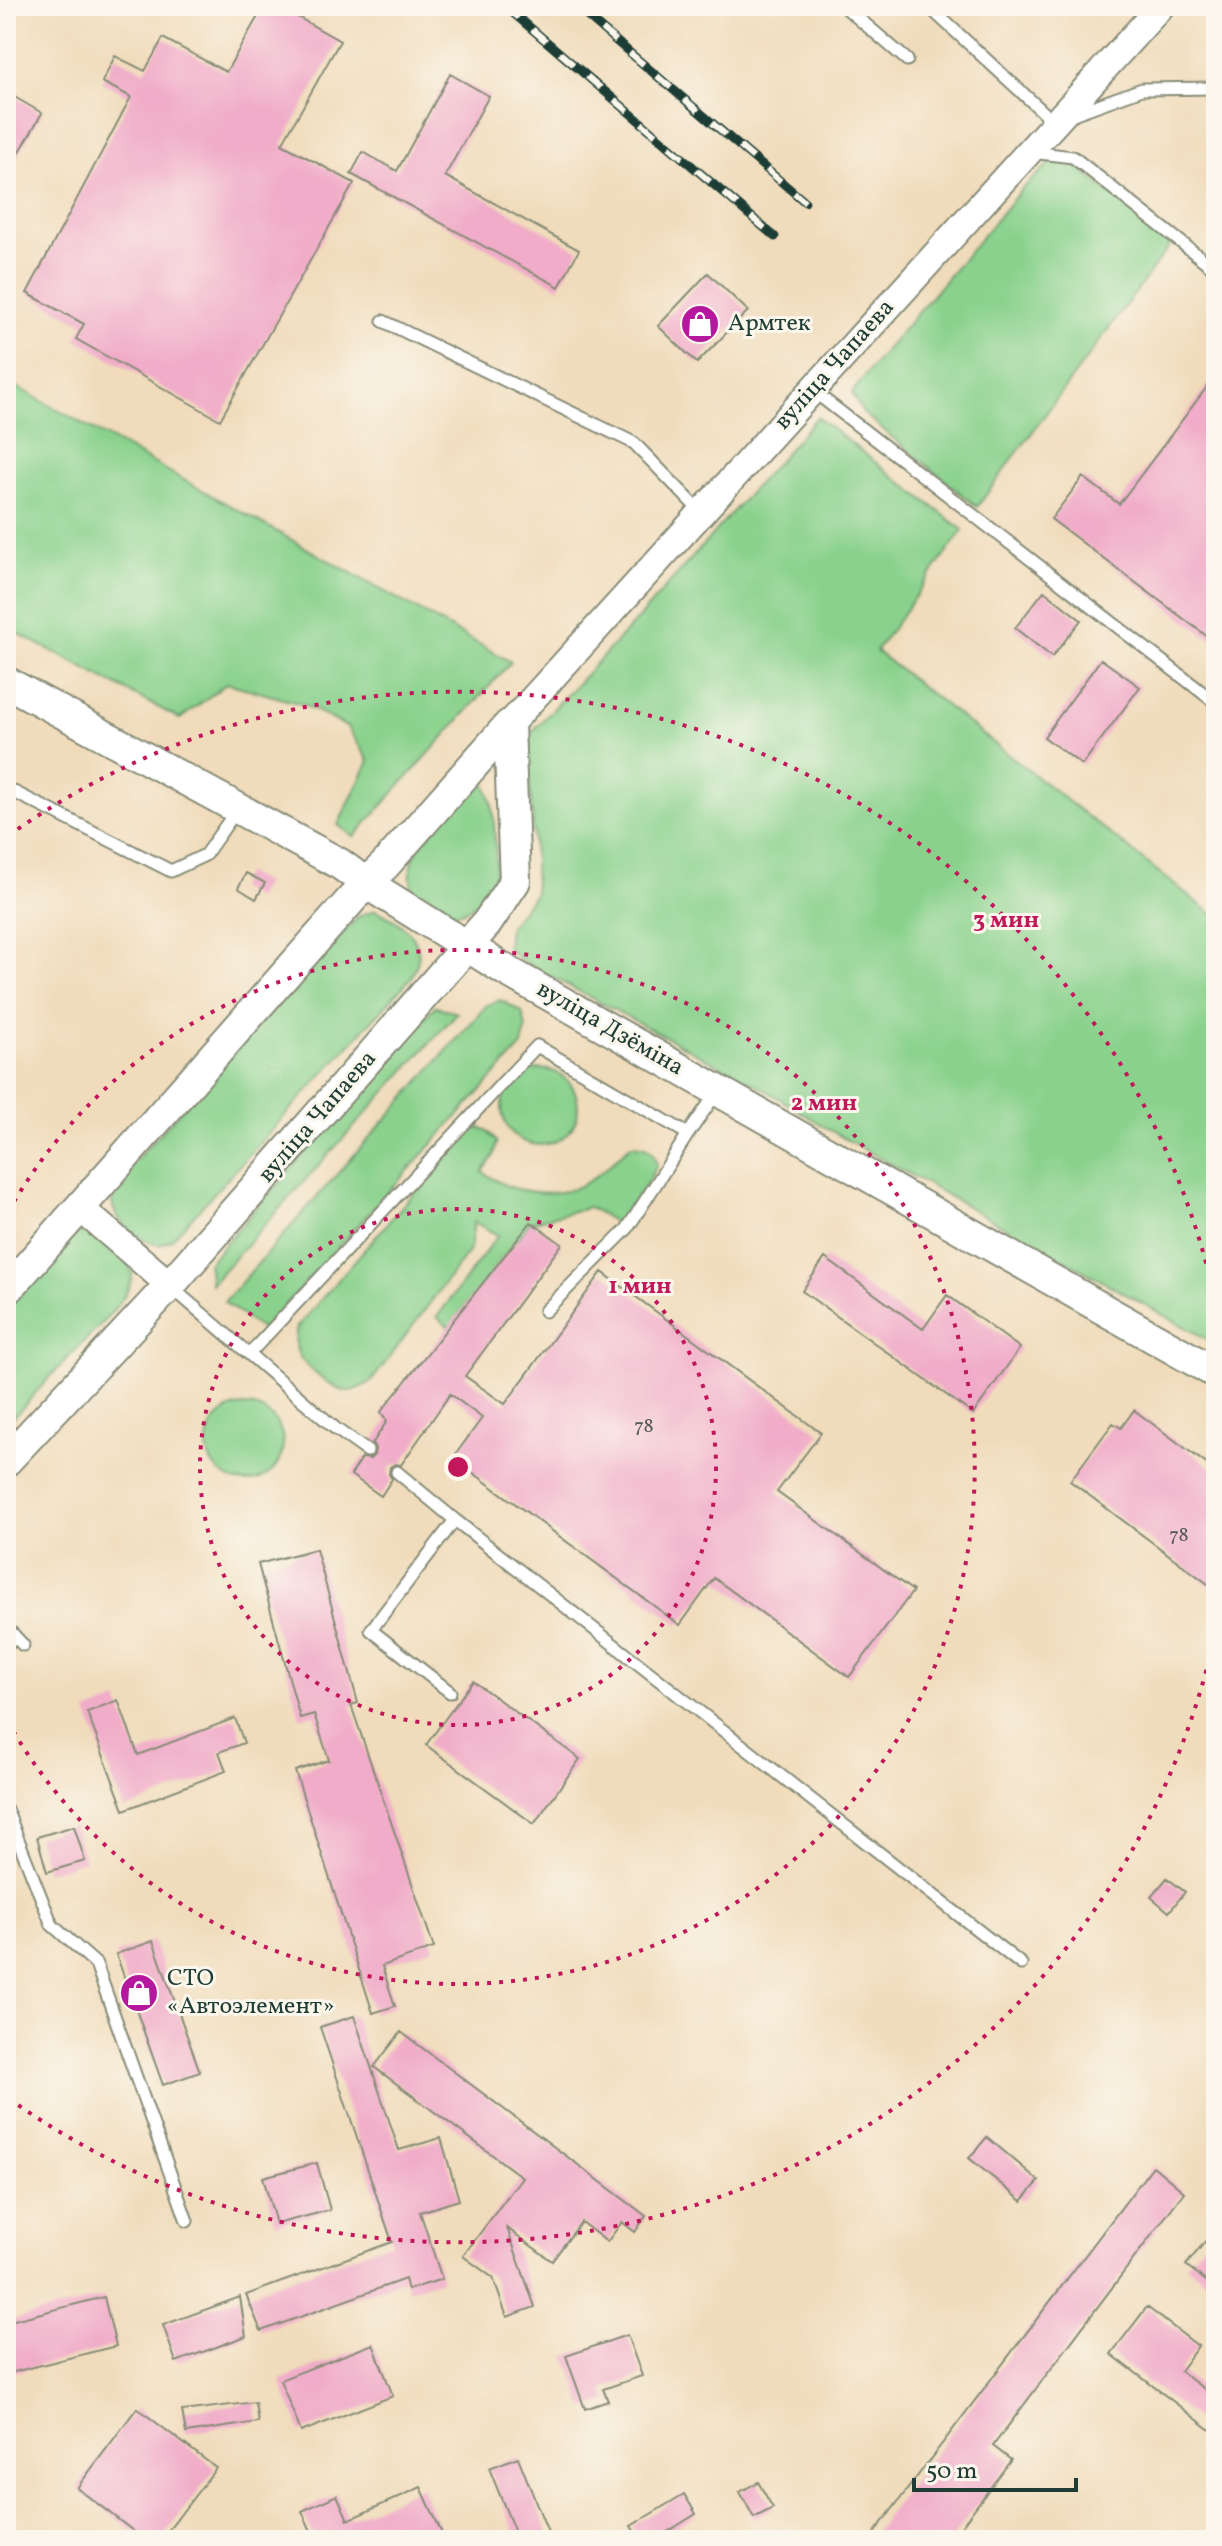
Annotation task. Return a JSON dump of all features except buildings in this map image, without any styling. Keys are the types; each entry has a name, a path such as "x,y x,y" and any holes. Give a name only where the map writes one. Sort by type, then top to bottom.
{"main road":[{"name":"вуліца Дзёміна","path":"6,682 340,864 466,947 1216,1373"},
{"name":"вуліца Чапаева","path":"6,1291 509,725"},
{"name":"вуліца Чапаева","path":"6,1461 170,1285 487,923 515,881 509,725"}],"street":[{"name":"вуліца Чапаева","path":"509,725 1161,6"},
{"path":"80,1208 170,1285"}],"lane":[{"path":"844,6 907,60"},
{"path":"928,6 1053,123 1142,89 1216,88"},
{"path":"1027,152 1073,157 1216,270"},
{"path":"383,321 634,443 701,512"},
{"path":"812,390 1216,703"},
{"path":"6,788 171,871 205,855 238,807"},
{"path":"249,1354 537,1046 688,1134"},
{"path":"545,1311 627,1229 718,1091"},
{"path":"170,1285 336,1429 367,1451"},
{"path":"397,1472 1021,1964"},
{"path":"450,1692 371,1630 455,1520"},
{"path":"10,1631 23,1645"},
{"path":"6,1647 10,1631"},
{"path":"6,1809 52,1925 96,1964 187,2221"}],"green space":[{"path":"1071,161 1171,244 977,507 863,413 852,393 1022,189 1050,163"},
{"path":"6,381 511,662 354,837 338,825 369,761 347,727 305,705 227,683 180,719 6,627"},
{"path":"817,417 963,530 876,651 1216,917 1216,1344 838,1135 759,1086 525,963 507,948 509,926 535,894 527,752 530,734 633,624"},
{"path":"479,778 483,779 492,808 496,854 493,877 482,897 467,909 451,913 434,911 421,902 412,888 411,869 420,845"},
{"path":"375,910 406,929 416,942 418,960 411,978 172,1239 160,1245 143,1239 127,1228 113,1204 113,1190 120,1177 359,916"},
{"path":"500,1000 522,1012 526,1028 522,1046 262,1330 224,1302 487,1005"},
{"path":"435,1006 457,1013 211,1284 208,1263"},
{"path":"540,1069 555,1072 567,1080 575,1092 578,1107 575,1122 567,1134 555,1142 540,1145 525,1142 513,1134 505,1122 502,1107 505,1092 513,1080 525,1072"},
{"path":"481,1128 497,1142 494,1155 483,1172 522,1190 546,1193 574,1189 596,1176 631,1145 649,1149 657,1165 645,1187 616,1223 589,1207 531,1222 449,1327 437,1317 498,1235 474,1222 470,1249 371,1382 350,1391 334,1387 301,1358 295,1343 297,1327 452,1149 471,1129"},
{"path":"85,1230 106,1242 127,1262 132,1276 130,1285 104,1321 6,1426 6,1310 72,1236"},
{"path":"245,1406 260,1409 272,1417 280,1429 283,1444 280,1459 272,1471 260,1479 245,1482 230,1479 218,1471 210,1459 207,1444 210,1429 218,1417 230,1409"}],"railway":[{"path":"505,6 775,237"},
{"path":"575,6 805,202"}],"place":[{"name":"Армтек","path":"700,324"},
{"name":"СТО «Автоэлемент»","path":"139,1993"}]}
